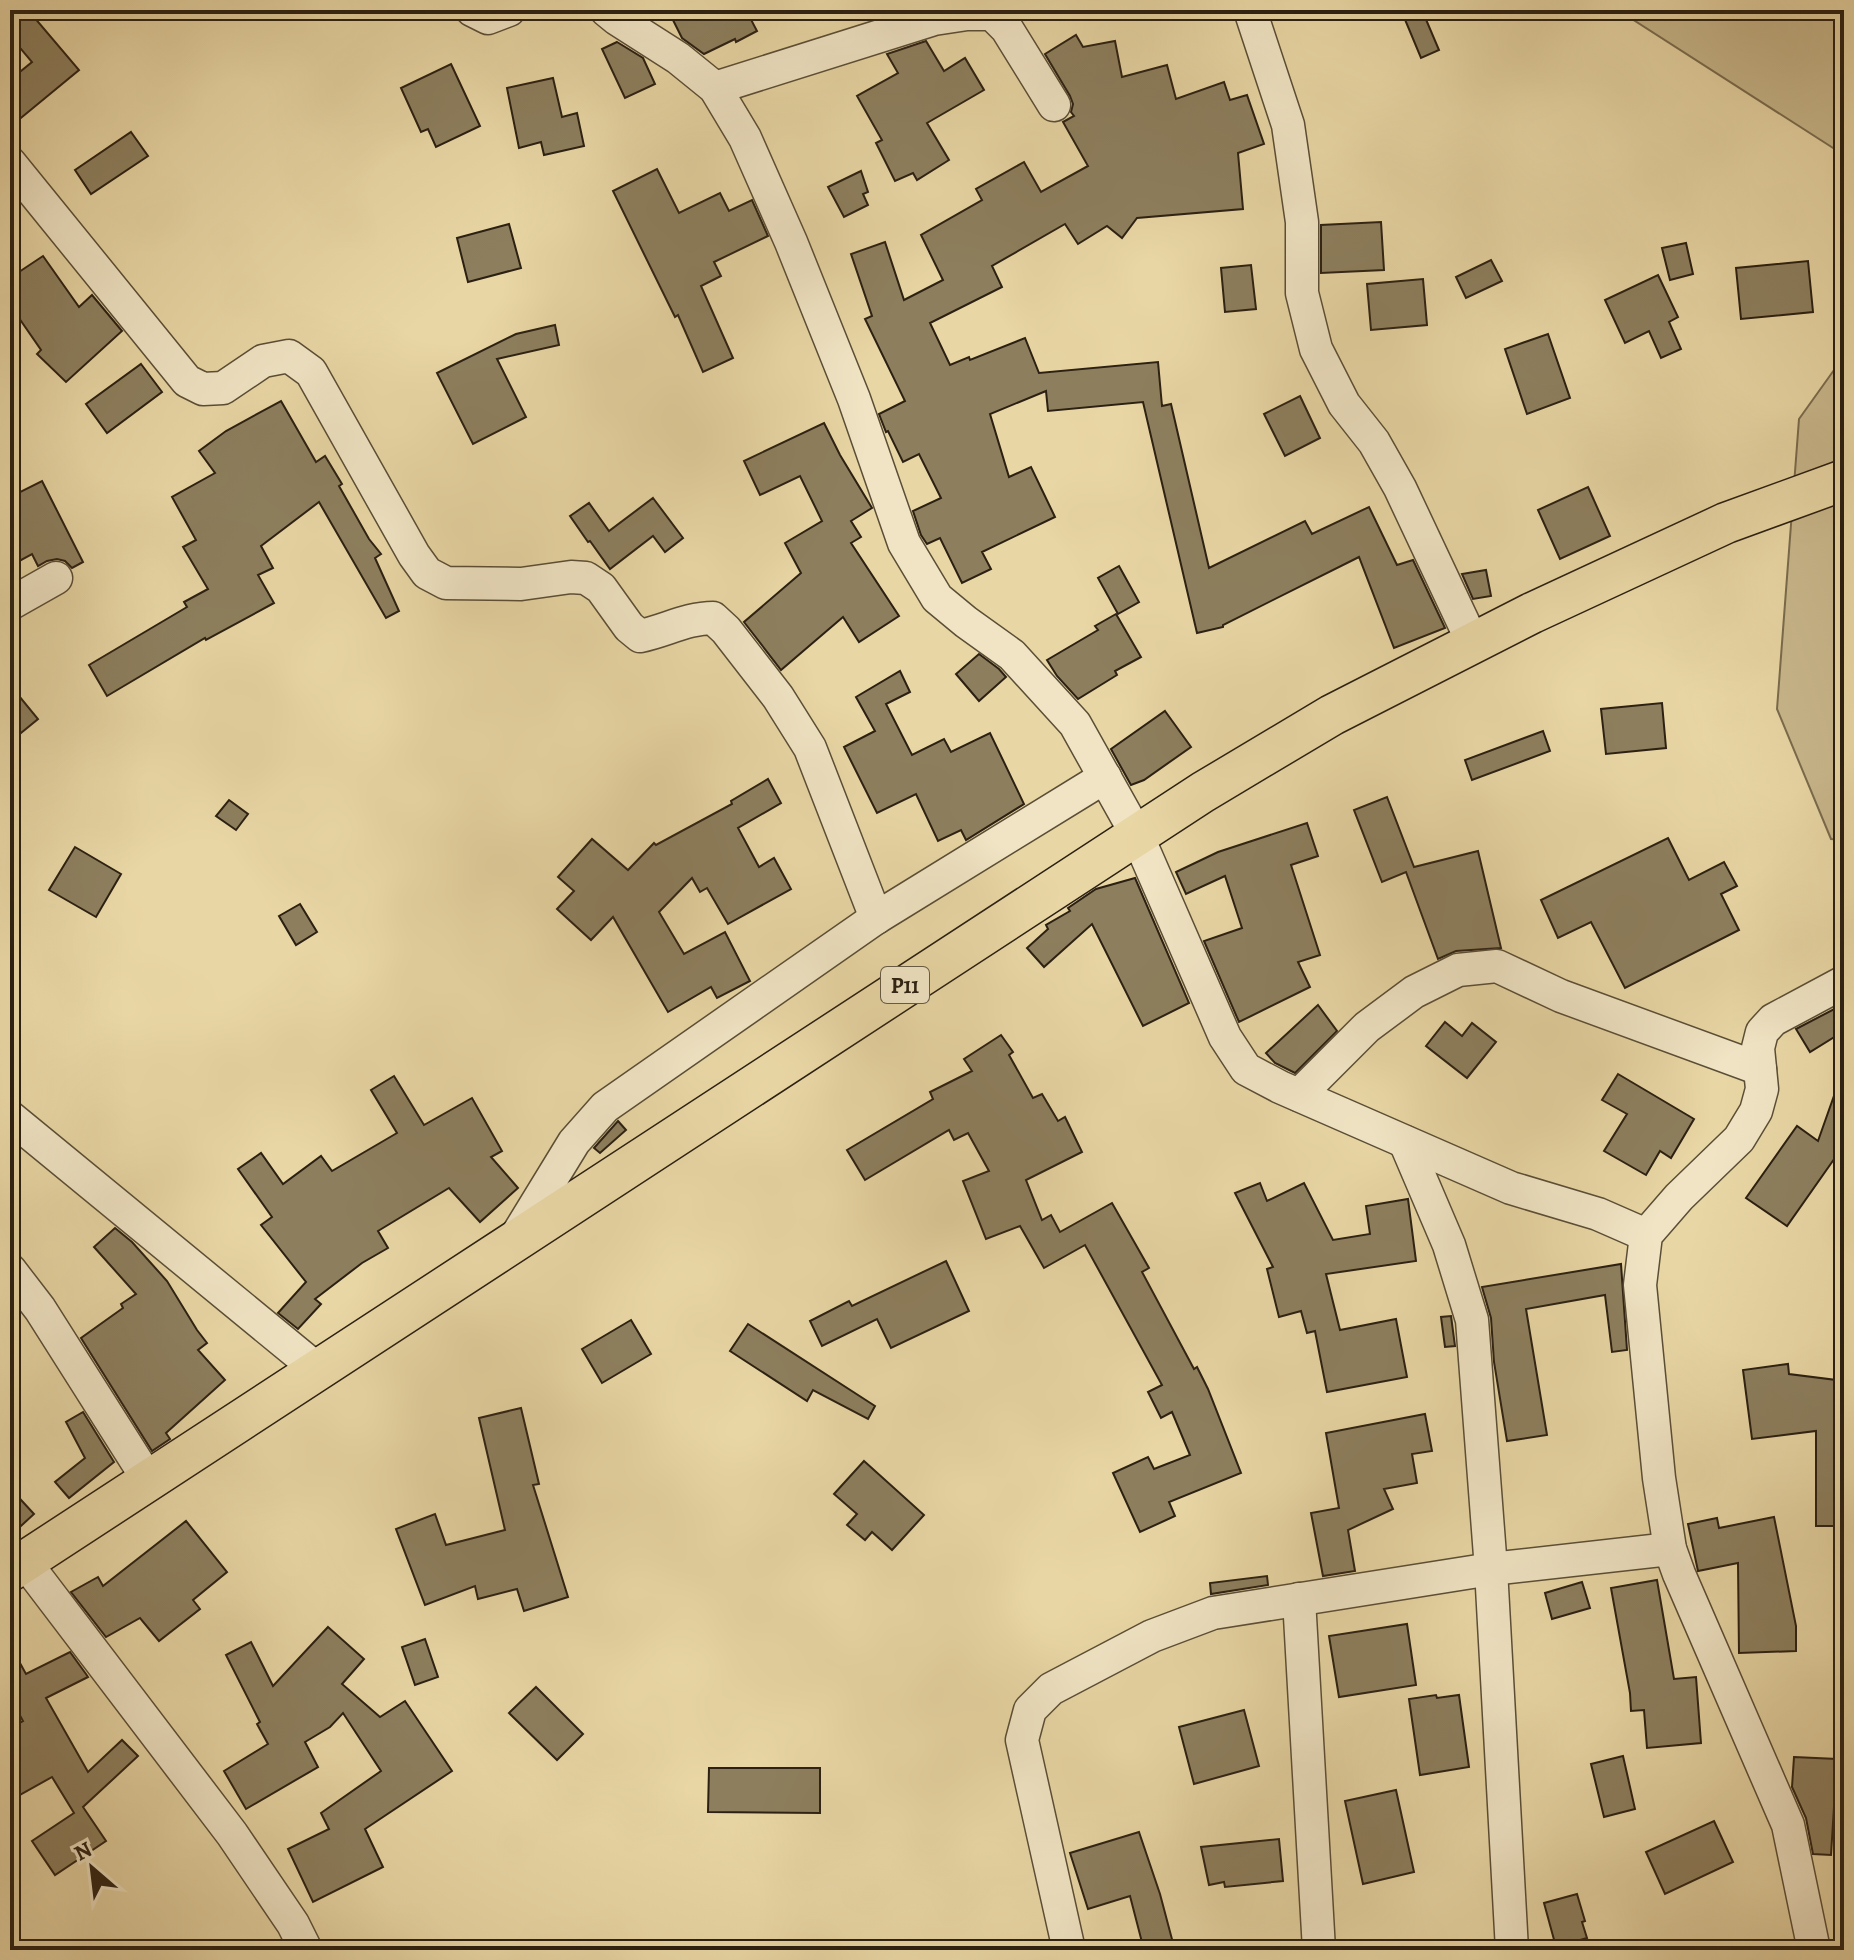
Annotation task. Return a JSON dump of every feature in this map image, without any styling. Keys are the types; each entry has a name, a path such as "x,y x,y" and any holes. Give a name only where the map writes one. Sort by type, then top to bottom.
{"main road":[{"name":"P11","path":"18,1567 1203,792 1332,715 1532,613 1726,523 1844,480"}],"street":[{"path":"472,10 488,18 509,10"},
{"path":"606,10 678,58 715,88 745,138 791,242 854,399 904,543 937,598 1012,655 1075,724 1137,835 1225,1037 1246,1069 1511,1188 1598,1214 1646,1235"},
{"path":"1250,10 1288,125 1302,222 1302,293 1316,349 1344,404 1374,442 1400,488 1473,643"},
{"path":"715,88 934,19 992,14 1007,29 1054,105"},
{"path":"10,163 187,381 203,389 223,388 263,361 289,356 311,372 427,573 446,583 521,584 586,578 601,588 629,627 640,636 697,618 713,618 726,630 778,697 810,748 876,918"},
{"path":"10,604 56,578"},
{"path":"512,1243 574,1142 605,1107 876,918 1105,777"},
{"path":"1299,1095 1367,1027 1414,992 1458,970 1497,966 1561,996 1760,1069"},
{"path":"1814,1950 1788,1825 1670,1549 1659,1478 1640,1285 1646,1235 1679,1197 1739,1139 1756,1111 1762,1089 1758,1048 1762,1032 1773,1020 1844,982"},
{"path":"10,1117 318,1370"},
{"path":"1405,1142 1449,1245 1472,1320 1491,1569 1512,1950"},
{"path":"10,1270 40,1309 149,1481"},
{"path":"1069,1950 1022,1740 1030,1710 1051,1689 1152,1636 1213,1613 1491,1569 1670,1549"},
{"path":"18,1567 232,1834 293,1924 306,1950"},
{"path":"1299,1599 1319,1950"}],"shaded area":[{"path":"1618,10 1844,10 1844,155"},
{"path":"1844,356 1844,840 1831,839 1777,709 1799,419"}],"building":[{"path":"10,10 28,10 79,70 10,127 10,80 32,62 10,36"},
{"path":"668,10 746,10 757,31 704,54 682,38"},
{"path":"1401,10 1422,10 1439,50 1421,58"},
{"path":"1076,35 1083,47 1115,41 1122,77 1167,65 1176,99 1224,82 1230,100 1247,95 1264,144 1238,153 1243,209 1137,218 1122,238 1107,226 1078,244 1065,224 992,266 1002,287 930,323 950,365 1025,338 1039,373 1158,362 1162,406 1171,404 1209,568 1305,521 1312,534 1369,507 1397,565 1413,560 1445,628 1394,648 1359,557 1223,627 1197,633 1143,402 1048,411 1046,391 990,414 1009,477 1031,467 1055,517 982,552 991,569 962,583 940,538 927,544 921,535 913,511 941,498 919,454 903,462 879,414 905,401 865,319 872,316 851,254 885,242 904,300 943,280 921,235 982,200 976,189 1024,162 1041,192 1088,166 1063,122 1074,116 1070,96 1045,54"},
{"path":"926,41 944,71 965,58 984,90 927,123 949,160 917,180 913,173 895,181 876,143 882,140 857,96 898,73 887,54"},
{"path":"617,42 643,58 655,84 625,98 602,49"},
{"path":"451,64 480,126 436,147 428,129 421,132 401,88"},
{"path":"553,78 562,117 577,113 584,146 544,155 541,142 519,148 507,88"},
{"path":"131,132 148,156 91,194 75,170"},
{"path":"657,169 679,213 720,193 729,211 752,200 768,236 714,262 721,276 701,286 733,358 703,372 678,315 675,317 613,191"},
{"path":"861,171 868,192 863,194 868,205 844,217 828,187"},
{"path":"1381,222 1384,270 1321,273 1321,225"},
{"path":"509,224 521,268 468,282 457,238"},
{"path":"1686,243 1693,274 1670,280 1662,248"},
{"path":"43,256 79,307 92,295 122,331 66,382 37,354 41,350 10,305 10,278"},
{"path":"1491,260 1502,281 1466,298 1456,277"},
{"path":"1808,261 1813,312 1741,319 1736,268"},
{"path":"1251,265 1256,309 1225,312 1221,268"},
{"path":"1658,275 1678,317 1669,322 1681,349 1661,358 1649,331 1625,343 1605,300"},
{"path":"1423,279 1427,325 1371,330 1367,284"},
{"path":"555,325 559,345 497,359 526,417 473,444 437,373 516,334"},
{"path":"1548,334 1570,398 1527,414 1505,349"},
{"path":"141,364 162,392 107,433 86,404"},
{"path":"1300,396 1320,438 1285,456 1264,414"},
{"path":"281,401 316,462 325,456 342,484 339,486 381,554 375,558 399,611 386,618 319,502 261,546 273,568 258,575 274,603 205,638 107,696 89,665 187,607 184,602 208,589 183,547 196,540 172,497 215,473 199,451 226,431"},
{"path":"824,423 872,508 851,521 861,537 851,543 899,616 859,642 843,617 781,670 744,622 801,573 785,543 822,521 800,476 760,495 744,461"},
{"path":"42,481 83,562 72,568 65,561 57,559 38,566 32,554 10,566 10,497"},
{"path":"1588,487 1610,536 1560,559 1538,510"},
{"path":"653,498 683,538 665,552 653,536 610,569 570,516 589,503 609,531"},
{"path":"1119,566 1139,602 1118,614 1098,578"},
{"path":"1486,570 1491,596 1473,599 1462,574"},
{"path":"1116,614 1141,657 1115,671 1117,675 1078,699 1047,660 1098,630 1095,626"},
{"path":"979,654 1006,677 979,701 956,674"},
{"path":"900,671 910,692 886,704 912,755 944,739 951,752 990,733 1024,804 966,840 961,830 938,841 916,794 877,813 844,747 875,731 856,697"},
{"path":"10,685 38,719 10,742"},
{"path":"1662,703 1666,748 1606,754 1601,709"},
{"path":"1165,711 1191,747 1144,780 1131,785 1111,749"},
{"path":"1543,731 1550,751 1472,780 1465,760"},
{"path":"768,779 781,803 738,828 759,867 774,858 791,889 728,924 707,888 700,892 692,878 659,912 684,954 725,932 750,981 717,998 711,987 668,1012 613,917 591,940 557,909 574,891 558,877 592,839 628,870 654,843 656,845 732,804 731,801"},
{"path":"1387,797 1414,867 1478,851 1501,948 1456,951 1438,959 1406,872 1382,882 1354,810"},
{"path":"229,800 248,814 236,830 216,816"},
{"path":"1307,823 1318,856 1291,865 1320,955 1298,962 1310,987 1239,1022 1204,941 1242,928 1225,876 1186,894 1176,872 1218,852"},
{"path":"1668,838 1689,880 1724,862 1737,886 1721,894 1739,930 1625,988 1591,922 1558,938 1541,900"},
{"path":"75,847 121,874 96,917 49,890"},
{"path":"1135,878 1189,1003 1143,1026 1092,924 1044,967 1027,948 1048,929 1046,925 1070,911 1068,908 1096,889"},
{"path":"300,904 317,932 296,945 279,916"},
{"path":"1844,1004 1844,1031 1810,1052 1796,1029"},
{"path":"1318,1005 1337,1031 1295,1073 1275,1063 1266,1053"},
{"path":"1445,1022 1462,1036 1472,1023 1496,1042 1467,1078 1426,1046"},
{"path":"1001,1035 1013,1052 1009,1055 1033,1098 1042,1094 1058,1121 1065,1117 1082,1152 1026,1180 1042,1220 1051,1215 1060,1232 1112,1203 1149,1268 1142,1272 1208,1389 1241,1473 1169,1502 1175,1516 1140,1532 1113,1473 1148,1457 1154,1469 1190,1455 1172,1412 1161,1418 1148,1392 1162,1385 1085,1245 1044,1268 1020,1226 986,1239 963,1181 989,1171 968,1133 954,1140 949,1130 865,1180 847,1150 933,1099 930,1092 972,1071 964,1059"},
{"path":"1618,1074 1694,1119 1671,1158 1660,1151 1646,1175 1604,1151 1627,1114 1602,1100"},
{"path":"394,1076 424,1125 472,1098 502,1151 491,1157 518,1188 480,1222 449,1188 378,1231 388,1248 362,1263 315,1299 321,1304 298,1329 278,1313 306,1282 261,1225 272,1217 238,1169 261,1153 283,1184 321,1156 332,1171 397,1133 371,1090"},
{"path":"1841,1076 1844,1076 1844,1145 1787,1226 1746,1198 1797,1126 1818,1141"},
{"path":"618,1121 626,1130 600,1153 594,1148"},
{"path":"1260,1183 1267,1201 1304,1183 1333,1240 1370,1234 1366,1206 1408,1199 1416,1261 1326,1274 1340,1330 1396,1319 1407,1377 1327,1392 1315,1331 1307,1333 1301,1311 1279,1317 1267,1269 1273,1267 1235,1193"},
{"path":"115,1228 167,1281 207,1343 198,1350 225,1380 166,1433 170,1439 152,1451 81,1338 123,1308 121,1304 136,1294 94,1247"},
{"path":"946,1261 969,1311 891,1348 877,1319 822,1346 810,1321 849,1301 852,1306"},
{"path":"1621,1264 1627,1350 1612,1352 1605,1295 1526,1309 1547,1435 1507,1441 1494,1362 1491,1318 1482,1287"},
{"path":"1451,1316 1455,1346 1445,1347 1441,1317"},
{"path":"631,1320 651,1354 602,1383 582,1349"},
{"path":"748,1324 875,1406 868,1419 813,1390 807,1401 730,1351"},
{"path":"1788,1364 1789,1374 1844,1381 1844,1526 1816,1526 1816,1431 1752,1439 1743,1370"},
{"path":"521,1408 539,1484 533,1485 568,1597 524,1611 517,1589 478,1599 475,1586 425,1605 396,1529 435,1514 446,1545 505,1530 479,1418"},
{"path":"83,1412 114,1462 69,1498 55,1482 85,1458 66,1422"},
{"path":"1425,1414 1432,1451 1412,1454 1417,1483 1384,1489 1393,1509 1348,1530 1355,1571 1323,1576 1311,1513 1339,1508 1326,1433"},
{"path":"864,1461 924,1515 892,1550 872,1532 865,1540 847,1525 857,1514 834,1494"},
{"path":"10,1488 34,1514 10,1536"},
{"path":"1774,1517 1796,1626 1796,1651 1739,1653 1738,1563 1698,1571 1688,1524 1717,1518 1719,1528"},
{"path":"186,1521 227,1572 193,1600 200,1609 159,1641 140,1618 106,1637 71,1592 98,1577 103,1586"},
{"path":"1267,1576 1268,1585 1211,1594 1210,1583"},
{"path":"1657,1580 1674,1679 1696,1677 1701,1743 1647,1748 1644,1710 1631,1711 1611,1588"},
{"path":"1582,1582 1590,1608 1552,1619 1545,1593"},
{"path":"1407,1624 1416,1685 1339,1697 1329,1636"},
{"path":"328,1627 364,1659 342,1684 380,1717 405,1701 452,1771 365,1829 383,1867 313,1902 288,1849 329,1829 321,1813 381,1771 343,1713 330,1727 305,1742 318,1767 246,1809 224,1771 268,1744 226,1655 251,1642 273,1686"},
{"path":"425,1639 438,1677 415,1685 402,1647"},
{"path":"10,1645 26,1674 70,1652 88,1677 46,1698 88,1772 122,1740 138,1756 83,1807 106,1841 55,1875 32,1841 74,1813 52,1777 16,1797 10,1785 10,1728 23,1721 10,1697"},
{"path":"536,1687 583,1734 557,1760 509,1713"},
{"path":"1436,1695 1437,1698 1459,1695 1469,1767 1420,1775 1409,1699"},
{"path":"1244,1710 1259,1766 1194,1784 1179,1727"},
{"path":"1623,1756 1635,1809 1604,1817 1591,1764"},
{"path":"1794,1757 1837,1759 1831,1855 1813,1854 1806,1818 1792,1787"},
{"path":"709,1768 820,1768 820,1813 708,1812"},
{"path":"1396,1790 1414,1872 1363,1884 1345,1801"},
{"path":"1714,1821 1733,1862 1665,1894 1646,1852"},
{"path":"1139,1832 1173,1943 1148,1950 1144,1950 1130,1896 1088,1909 1070,1853"},
{"path":"1279,1839 1283,1881 1225,1887 1224,1882 1209,1885 1201,1847"},
{"path":"1577,1894 1587,1938 1556,1947 1544,1903"}]}
